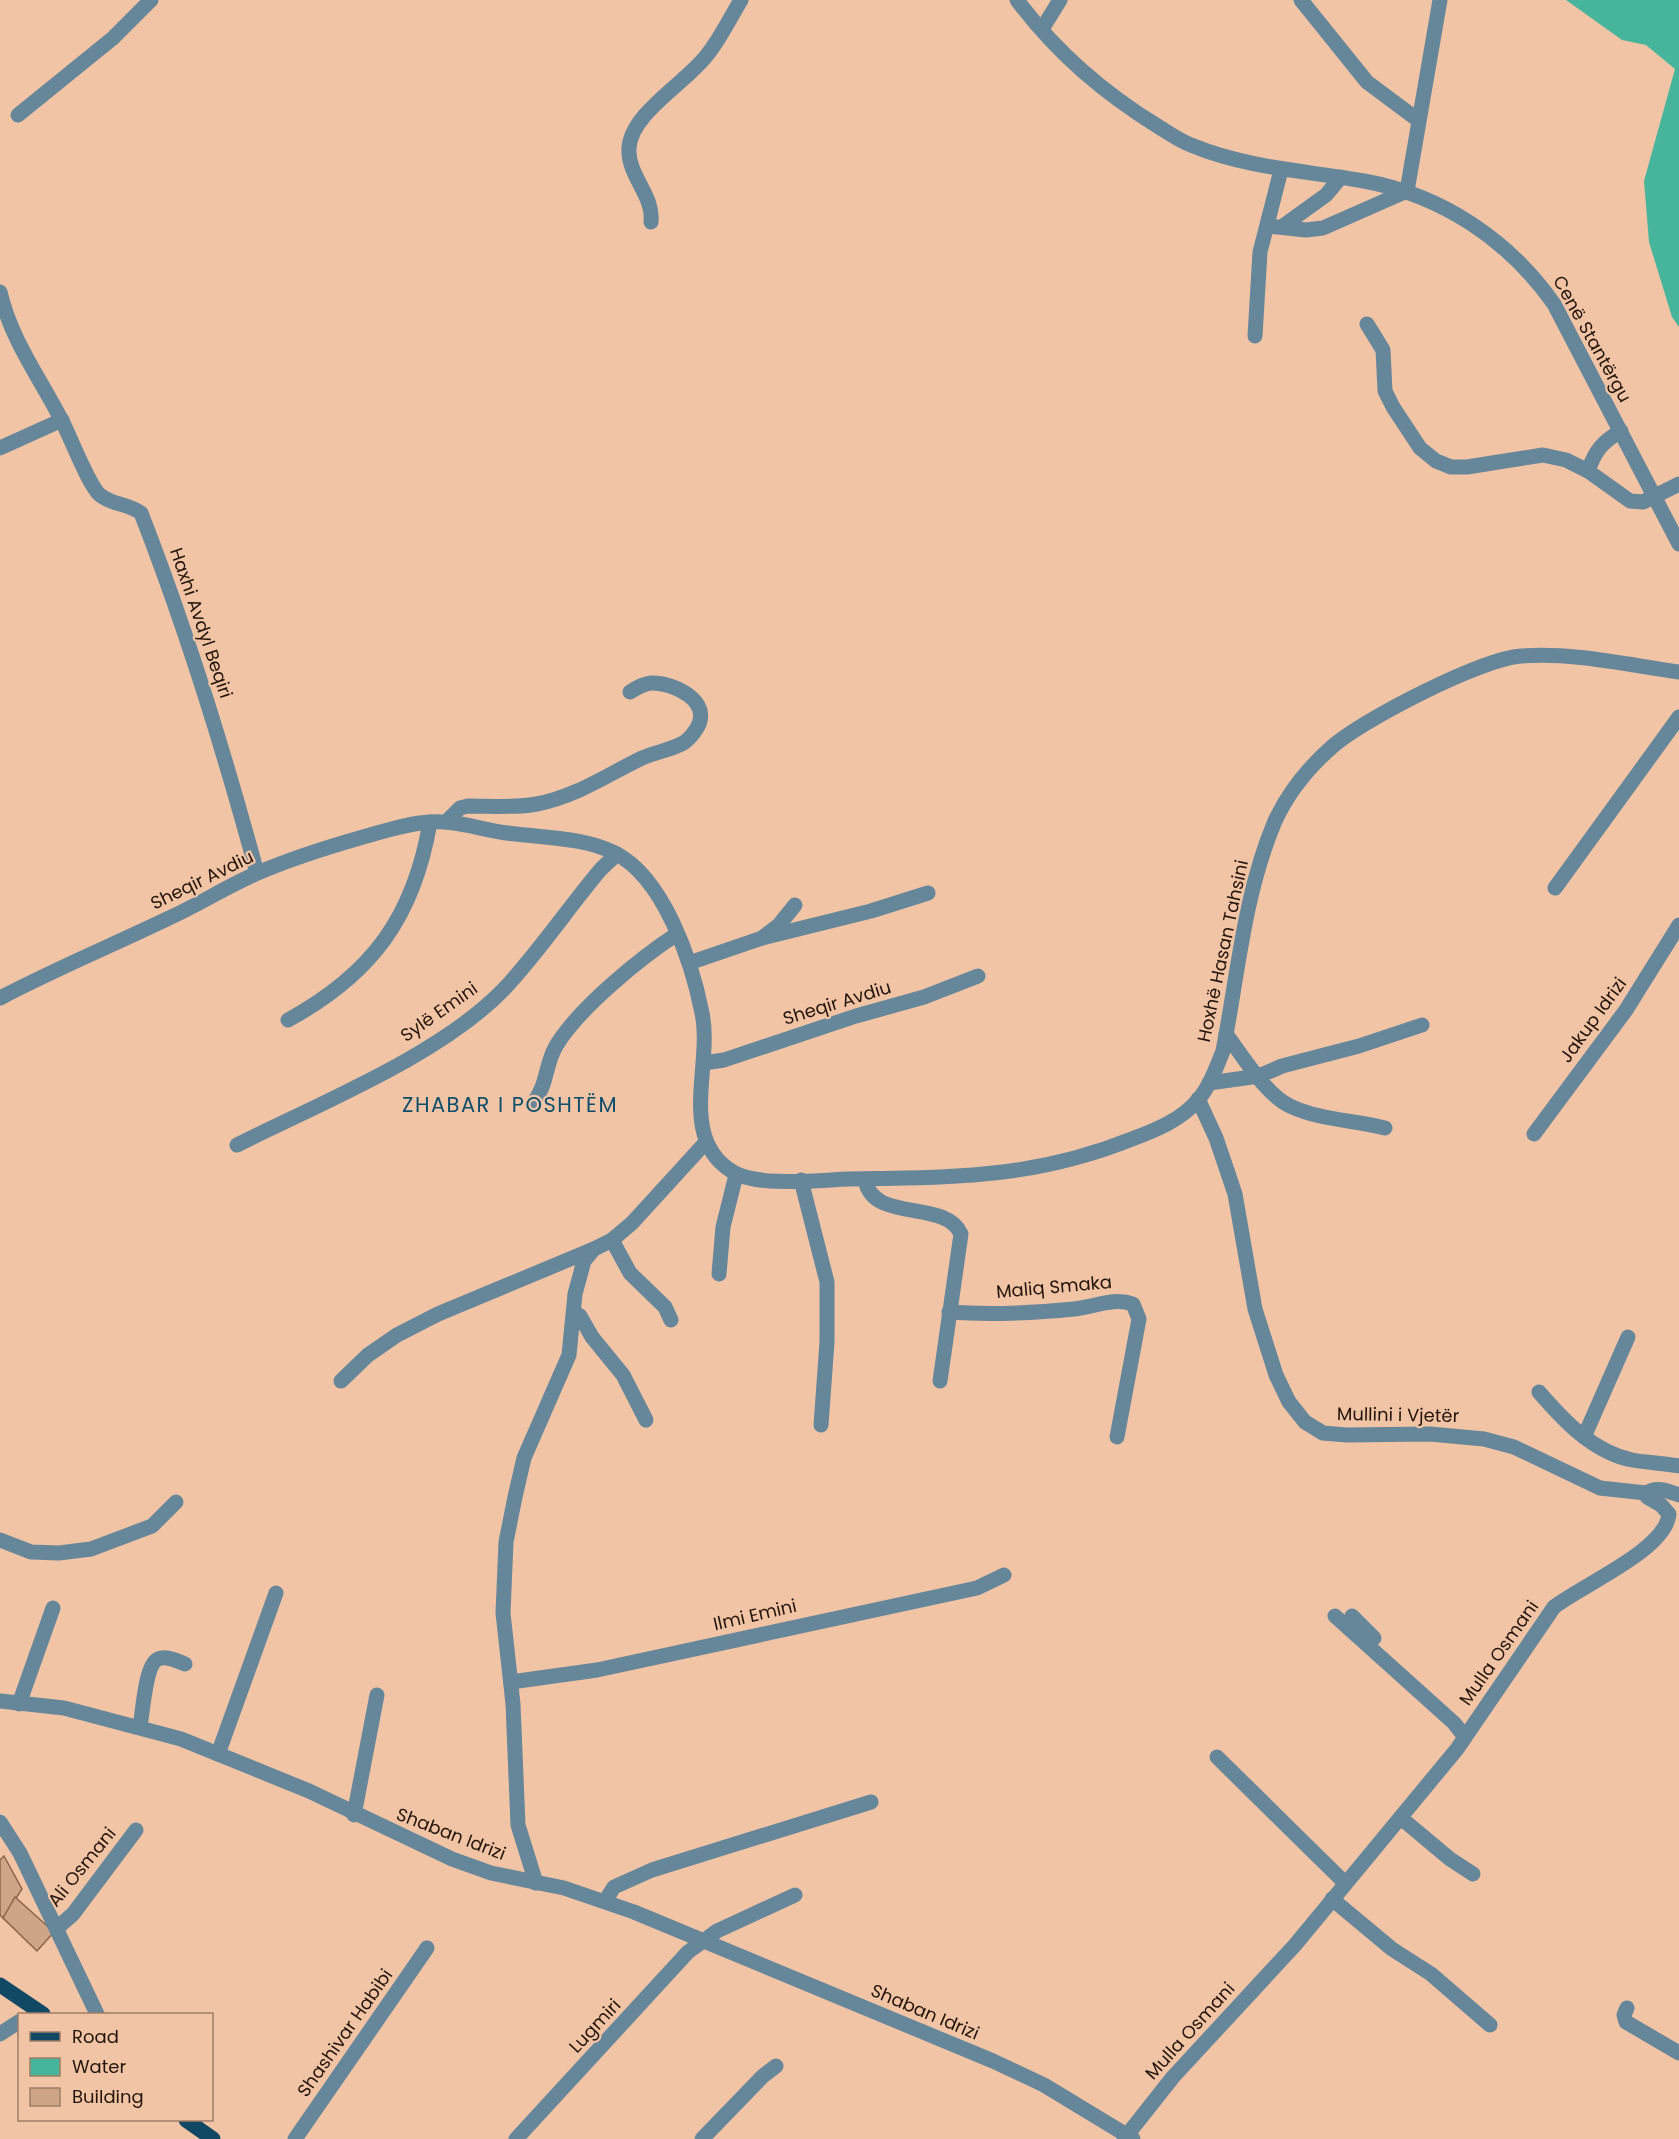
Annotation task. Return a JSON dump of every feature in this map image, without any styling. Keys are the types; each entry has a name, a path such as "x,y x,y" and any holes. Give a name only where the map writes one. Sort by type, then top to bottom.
{"main road":[{"path":"0,1985 33,2012"},
{"path":"187,2121 206,2137"}],"street":[{"path":"18,115 105,44 151,0"},
{"path":"651,222 652,212 628,150 633,129 708,55 741,0"},
{"name":"Cenë Stantërgu","path":"1017,0 1064,54 1103,89 1190,145 1281,170 1341,177 1407,191 1457,214 1504,248 1532,273 1554,304 1679,544"},
{"path":"1042,29 1059,0"},
{"path":"1301,0 1367,82 1418,120"},
{"path":"1276,226 1306,230 1323,228 1407,191 1440,0"},
{"path":"1255,336 1258,322 1260,252 1276,226 1281,170"},
{"path":"1276,226 1326,195 1341,177"},
{"name":"Haxhi Avdyl Beqiri","path":"0,292 6,316 20,345 62,420 98,494 110,501 130,505 141,513 203,685 256,873"},
{"path":"1366,324 1383,350 1385,391 1393,407 1427,454 1452,467 1467,467 1543,454 1566,460 1588,471 1630,501 1643,502 1679,484"},
{"path":"0,448 62,420"},
{"name":"Cenë Stantërgu","path":"1588,471 1594,452 1604,441 1621,431"},
{"name":"Hoxhë Hasan Tahsini","path":"736,1175 760,1179 801,1180 955,1178 1001,1175 1041,1168 1109,1149 1161,1128 1184,1113 1209,1083 1223,1051 1244,928 1268,840 1277,818 1296,786 1334,745 1376,719 1455,678 1487,664 1518,656 1548,655 1679,672"},
{"path":"446,822 460,808 468,806 536,804 566,796 643,758 684,742 698,727 701,719 699,708 692,698 680,689 669,685 649,683 630,692"},
{"path":"1555,888 1679,717"},
{"path":"288,1020 317,1004 352,978 381,947 398,919 416,876 430,822"},
{"name":"Sheqir Avdiu","path":"0,998 174,916 256,873 316,850 400,826 446,822 504,833 571,840 617,854 644,875 689,963 704,1025 704,1063 700,1104 706,1142"},
{"name":"Sylë Emini","path":"237,1145 414,1055 466,1021 503,990 588,885 617,854"},
{"path":"689,963 762,938 928,893"},
{"path":"762,938 779,925 795,905"},
{"name":"Jakup Idrizi","path":"1534,1134 1626,1010 1679,925"},
{"path":"532,1105 545,1085 549,1060 556,1046 580,1015 676,934"},
{"name":"Sheqir Avdiu","path":"704,1063 724,1060 856,1016 924,997 978,976"},
{"path":"1209,1083 1259,1076 1282,1066 1359,1046 1422,1025"},
{"path":"1226,1034 1280,1100 1302,1111 1356,1120 1385,1128"},
{"name":"Mullini i Vjetër","path":"1198,1099 1216,1138 1235,1194 1255,1309 1276,1375 1289,1402 1305,1422 1323,1433 1430,1434 1484,1439 1514,1447 1600,1488 1646,1493 1652,1489 1679,1495"},
{"path":"341,1381 368,1355 397,1335 438,1314 612,1240 668,1186 693,1154 706,1142 712,1153 736,1175 723,1227 719,1274"},
{"path":"865,1179 866,1187 873,1196 888,1204 941,1217 959,1228 960,1243 940,1381"},
{"path":"801,1180 827,1282 827,1342 821,1425"},
{"path":"612,1240 630,1273 665,1307 671,1320"},
{"path":"536,1883 518,1825 511,1682 503,1613 506,1542 524,1458 569,1355 577,1281 584,1261 594,1249"},
{"name":"Maliq Smaka","path":"949,1312 1074,1309 1122,1300 1133,1304 1139,1318 1116,1437"},
{"path":"575,1312 623,1375 646,1420"},
{"path":"1584,1437 1628,1337"},
{"path":"1539,1392 1584,1437 1623,1457 1679,1466"},
{"name":"Mulla Osmani","path":"1128,2138 1173,2077 1295,1945 1401,1818 1470,1730 1554,1608 1572,1593 1638,1553 1663,1532 1668,1524 1668,1514 1661,1505 1647,1497 1646,1493"},
{"path":"0,1540 31,1552 58,1553 91,1549 152,1526 176,1502"},
{"name":"Ilmi Emini","path":"511,1682 597,1670 977,1588 1004,1575"},
{"path":"218,1754 276,1593"},
{"path":"19,1704 53,1608"},
{"name":"Mulla Osmani","path":"1335,1616 1454,1723 1470,1730"},
{"name":"Mulla Osmani","path":"1352,1616 1470,1730"},
{"path":"140,1726 149,1668 156,1659 165,1657 185,1664"},
{"path":"354,1815 377,1695"},
{"name":"Shaban Idrizi","path":"0,1701 64,1708 140,1726 218,1754 309,1791 354,1815 452,1859 491,1873 606,1901 1044,2085 1128,2138"},
{"path":"1216,1757 1345,1884"},
{"path":"606,1901 614,1887 652,1870 871,1803"},
{"path":"1401,1818 1450,1859 1473,1874"},
{"name":"Ali Osmani","path":"0,1822 20,1853 97,2013"},
{"name":"Ali Osmani","path":"57,1928 73,1914 136,1830"},
{"path":"702,1940 795,1895"},
{"path":"1332,1899 1392,1949 1431,1974 1490,2025"},
{"name":"Lugmiri","path":"516,2139 688,1952 702,1940"},
{"name":"Shashivar Habibi","path":"295,2139 427,1948"},
{"path":"1627,2008 1624,2015 1626,2022 1679,2053"},
{"path":"0,2034 18,2022"},
{"path":"702,2139 763,2076 776,2066"}],"water":[{"path":"1566,0 1679,0 1679,327 1672,317 1649,242 1644,181 1675,69 1646,45 1622,40"}],"building":[{"path":"4,1856 22,1889 3,1918 0,1915 0,1860"},
{"path":"15,1897 54,1932 37,1951 3,1918"}],"district":[{"name":"ZHABAR I POSHTËM","path":"510,1105"}]}
